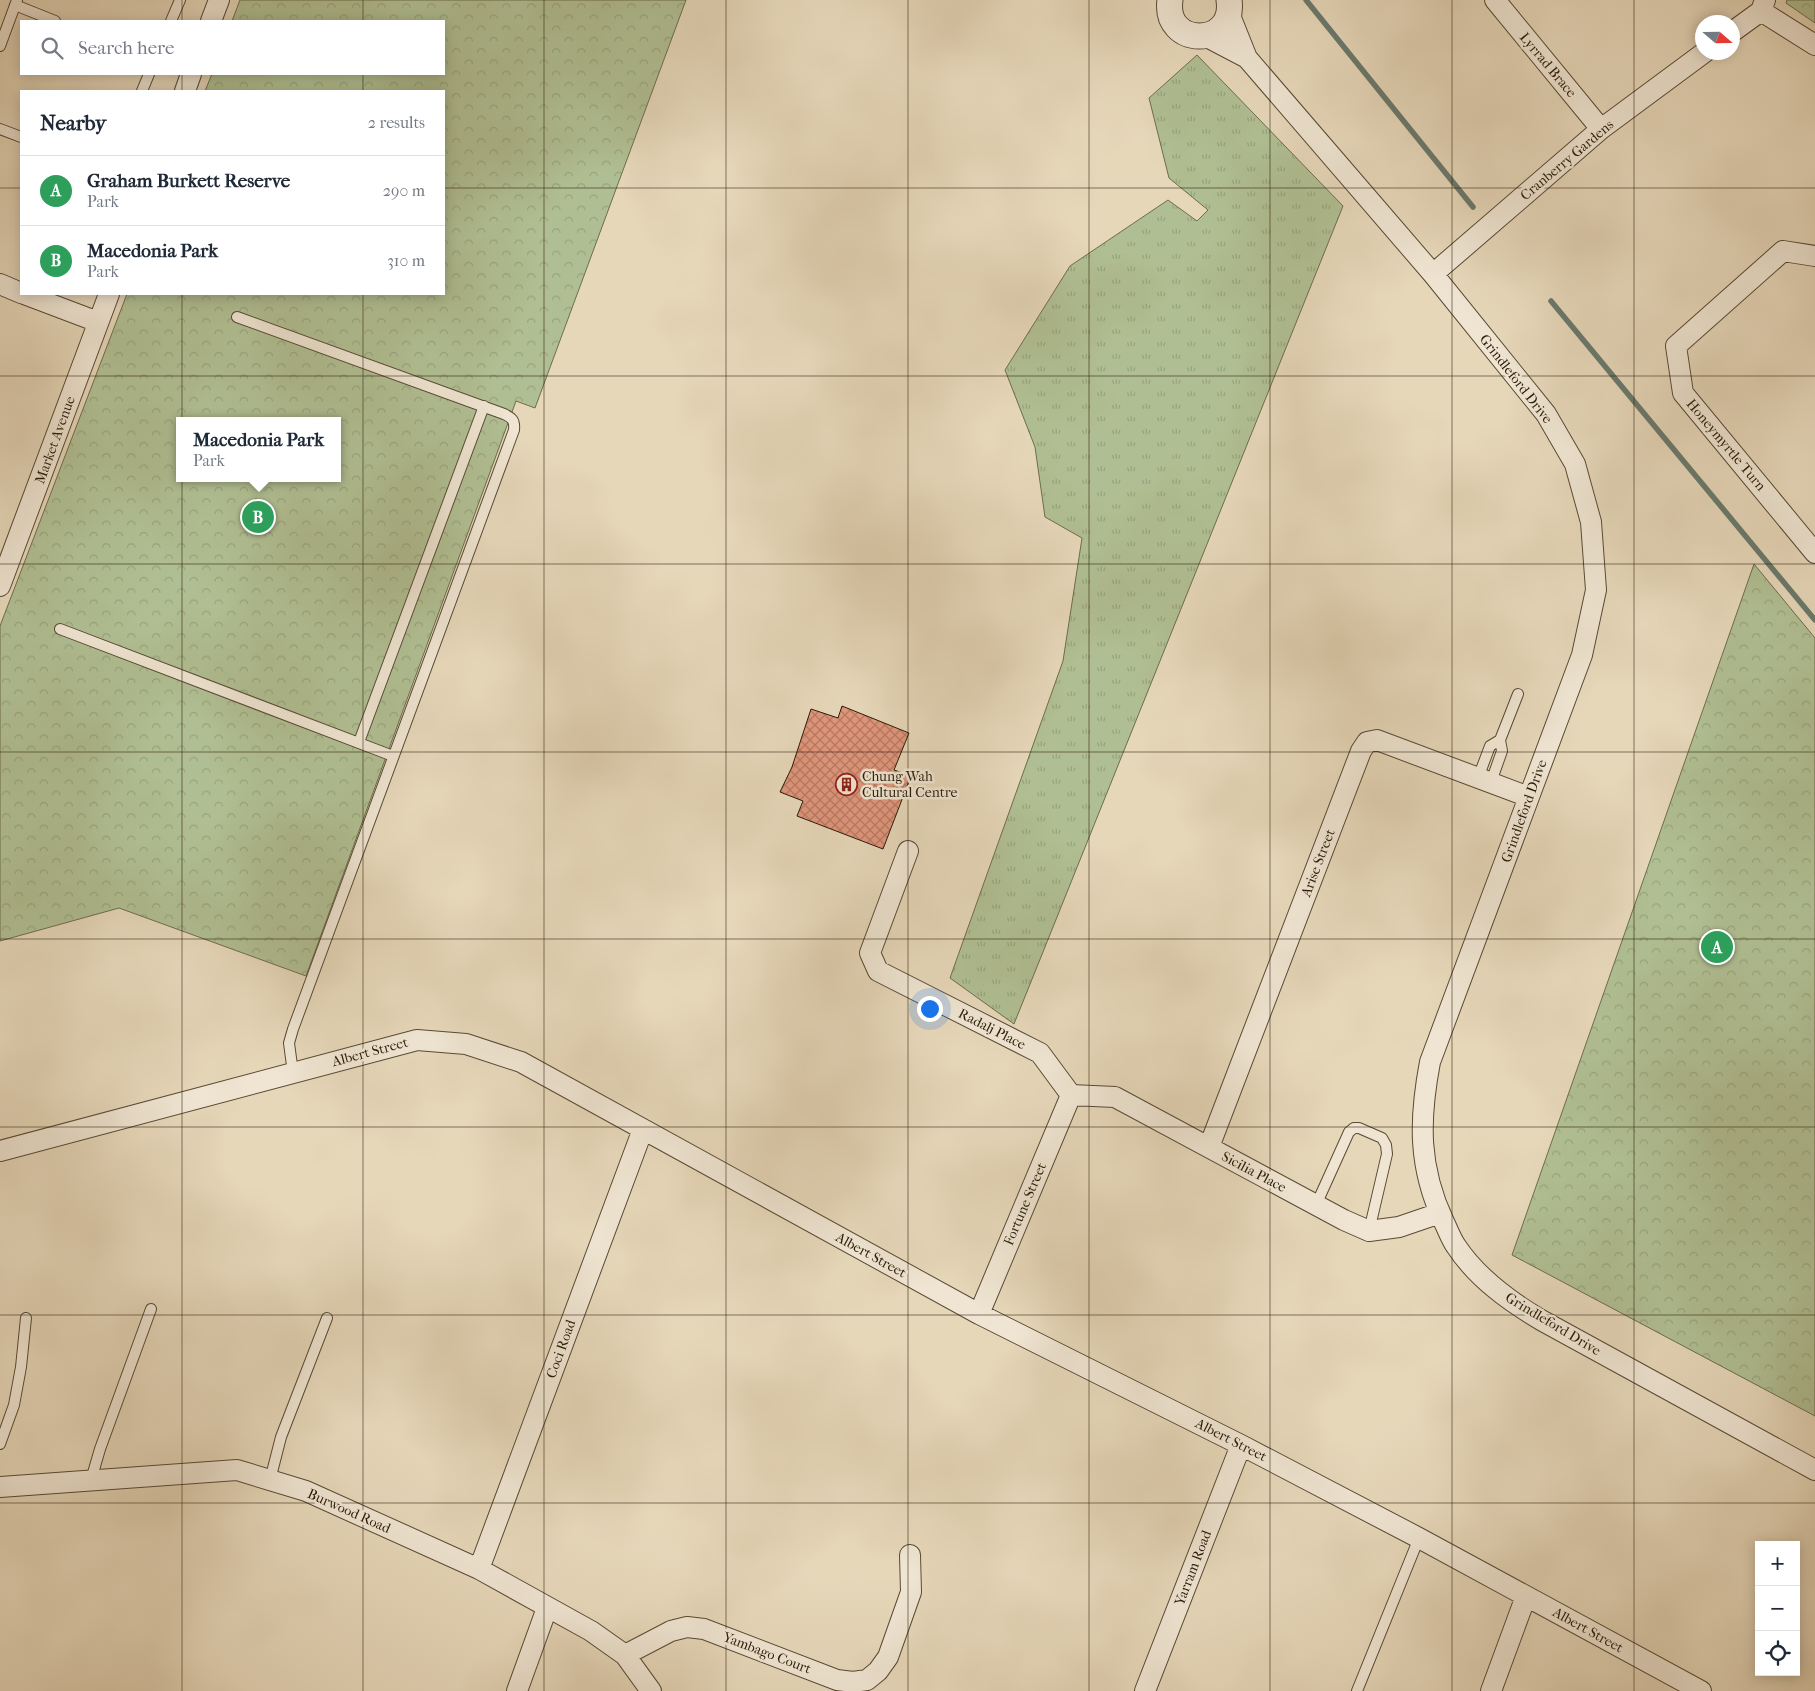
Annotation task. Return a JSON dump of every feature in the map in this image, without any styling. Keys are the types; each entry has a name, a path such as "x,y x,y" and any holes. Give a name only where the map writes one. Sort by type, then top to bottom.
{"street":[{"path":"211,20 219,0"},
{"name":"Lyrrad Brace","path":"1494,0 1601,129"},
{"name":"Grindleford Drive","path":"1169,1 1170,12 1178,28 1186,34 1196,37 1206,36 1221,28 1226,21 1230,4"},
{"name":"Grindleford Drive","path":"1230,4 1247,58"},
{"path":"1740,25 1763,6 1815,45"},
{"name":"Grindleford Drive","path":"1206,36 1247,58 1433,274 1546,414 1574,464 1591,522 1596,590 1582,655 1430,1062 1423,1099 1423,1138 1428,1178 1440,1213 1456,1246 1481,1275 1510,1301 1541,1320 1815,1470"},
{"name":"Cranberry Gardens","path":"1433,274 1601,129 1695,59"},
{"path":"184,90 191,75"},
{"name":"Honeymyrtle Turn","path":"1815,256 1783,252 1676,346 1683,393 1815,553"},
{"path":"0,284 20,292"},
{"path":"28,295 98,322"},
{"name":"Market Avenue","path":"0,586 109,295"},
{"name":"Arise Street","path":"1209,1148 1358,760 1367,742 1377,740 1529,797"},
{"name":"Radalj Place","path":"908,851 870,953 878,971 1040,1054 1071,1095"},
{"name":"Albert Street","path":"0,1151 417,1040 466,1044 521,1062 978,1314 1241,1445 1419,1538 1701,1691"},
{"name":"Sicilia Place","path":"1071,1095 1115,1097 1344,1220 1369,1231"},
{"name":"Fortune Street","path":"978,1314 1071,1095"},
{"name":"Coci Road","path":"479,1569 643,1129"},
{"path":"1369,1231 1399,1227 1440,1213"},
{"name":"Yarram Road","path":"1145,1691 1241,1445"},
{"name":"Burwood Road","path":"0,1487 237,1470 306,1491 479,1569 591,1631 625,1655 651,1691"},
{"name":"Yambago Court","path":"625,1655 671,1631 688,1627 704,1629 837,1680 853,1682 867,1680 878,1671 888,1656 911,1592 910,1555"},
{"path":"1491,1691 1526,1596"},
{"path":"517,1691 548,1608"}],"lane":[{"path":"171,20 180,0"},
{"path":"0,46 16,3 53,20"},
{"path":"142,90 149,75"},
{"path":"0,129 20,137"},
{"path":"236,316 484,406 504,414 515,423 293,1029 289,1043 292,1073"},
{"path":"359,742 484,406"},
{"path":"60,629 393,756"},
{"path":"1485,780 1502,751 1500,740 1518,694"},
{"path":"1316,1205 1349,1132 1354,1128 1359,1128 1382,1138 1386,1145 1387,1154 1369,1231"},
{"path":"91,1480 100,1449 151,1309"},
{"path":"0,1444 14,1404 21,1367 26,1318"},
{"path":"270,1480 282,1437 327,1318"},
{"path":"1357,1691 1419,1538"}],"green space":[{"path":"240,0 686,0 535,408 516,401 306,976 119,908 0,941 0,626 127,295 445,295 445,90 205,90 212,75 445,75 445,20 232,20"},
{"path":"1787,0 1815,0 1815,23 1786,3"},
{"path":"1197,55 1343,206 1014,1024 950,978 1063,661 1082,538 1045,517 1035,447 1005,370 1070,266 1168,200 1197,221 1208,210 1169,178 1149,98"},
{"path":"1754,564 1815,638 1815,1416 1512,1255"}],"building":[{"name":"Chung Wah Cultural Centre","path":"842,706 909,733 894,770 911,776 883,849 797,816 803,801 780,792 792,767 811,709 838,718"}],"waterway":[{"path":"1306,0 1473,207"},
{"path":"1551,301 1815,620"}],"place":[{"name":"Macedonia Park","path":"258,517"},
{"name":"Chung Wah Cultural Centre","path":"846,784"},
{"name":"Graham Burkett Reserve","path":"1717,947"}]}
